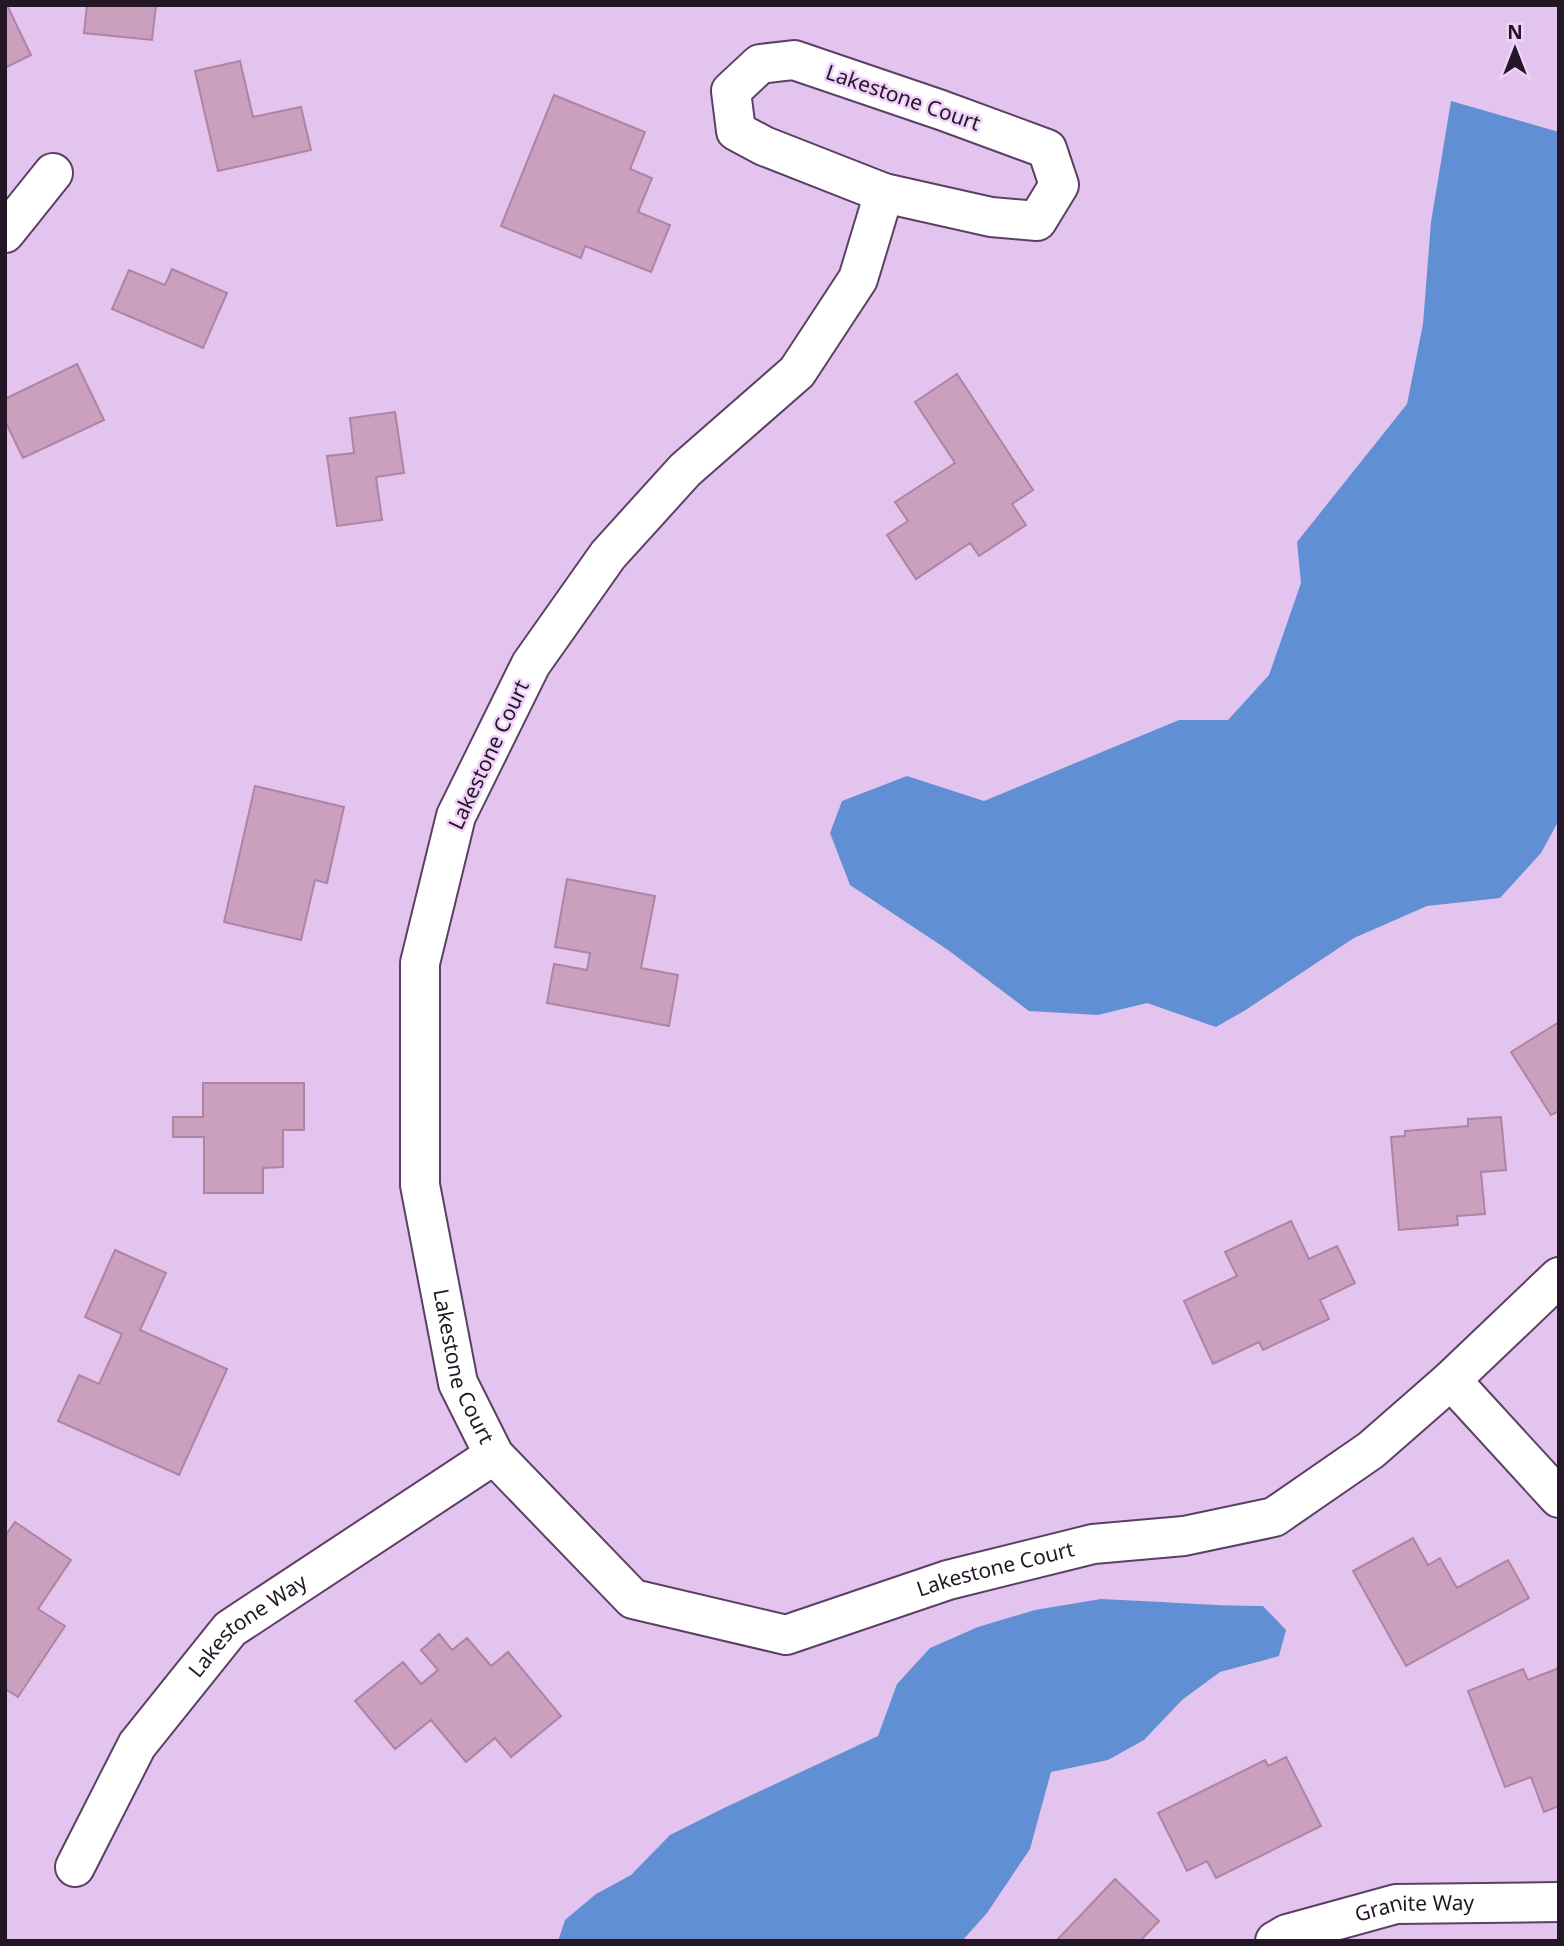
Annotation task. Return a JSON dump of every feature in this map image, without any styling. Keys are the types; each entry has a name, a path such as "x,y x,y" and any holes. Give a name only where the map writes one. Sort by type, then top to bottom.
{"street":[{"name":"Lakestone Court","path":"794,60 1047,149 1059,185 1037,221 990,217 884,192 764,146 736,131 731,91 760,64 794,60"},
{"path":"5,233 54,173"},
{"name":"Lakestone Court","path":"884,192 859,279 797,372 685,470 608,555 531,664 456,816 420,963 420,1185 458,1383 494,1455 633,1599 786,1635 948,1580 1093,1544 1184,1536 1273,1517 1371,1451 1451,1380 1559,1277"},
{"path":"1451,1380 1559,1498"},
{"name":"Lakestone Way","path":"75,1867 137,1745 230,1629 494,1455"},
{"name":"Granite Way","path":"1275,1941 1287,1934 1396,1904 1559,1902"}],"water":[{"path":"1451,101 1559,132 1559,820 1541,853 1500,898 1427,906 1354,938 1216,1027 1147,1003 1098,1015 1029,1011 948,950 850,885 830,833 842,801 907,776 984,801 1179,720 1228,720 1269,675 1301,583 1297,542 1407,404 1423,324 1431,222"},
{"path":"1101,1599 1263,1606 1286,1630 1279,1656 1220,1672 1182,1700 1144,1740 1108,1760 1051,1772 1030,1849 987,1913 962,1941 558,1941 565,1920 596,1894 631,1875 670,1835 878,1736 897,1684 930,1648 978,1627 1035,1610"}],"building":[{"path":"5,5 31,55 5,68"},
{"path":"87,5 156,5 152,40 84,33"},
{"path":"240,61 253,117 301,107 311,150 218,171 195,71"},
{"path":"554,95 645,132 630,169 652,178 638,212 670,225 651,272 585,246 581,258 501,226"},
{"path":"172,269 227,293 203,348 112,309 129,270 165,285"},
{"path":"77,364 104,420 23,458 5,421 5,399"},
{"path":"957,374 1033,490 1012,504 1026,525 979,556 970,543 916,579 887,535 908,521 895,502 955,463 915,402"},
{"path":"395,412 404,473 376,477 382,520 337,526 327,456 354,453 350,418"},
{"path":"255,786 344,807 327,883 315,880 301,940 224,922"},
{"path":"567,879 655,896 641,968 678,975 669,1026 547,1003 554,964 587,970 590,953 555,947"},
{"path":"1559,1022 1559,1111 1551,1115 1511,1052"},
{"path":"203,1083 304,1083 304,1130 283,1130 283,1167 263,1168 263,1193 204,1193 204,1137 173,1137 173,1117 203,1117"},
{"path":"1501,1117 1506,1170 1481,1172 1485,1214 1457,1216 1458,1225 1399,1230 1391,1137 1405,1136 1405,1131 1468,1126 1468,1119"},
{"path":"1291,1221 1309,1259 1337,1246 1355,1283 1320,1300 1329,1319 1263,1350 1259,1342 1213,1364 1184,1301 1237,1276 1225,1252"},
{"path":"115,1250 166,1273 140,1330 227,1369 179,1475 58,1421 79,1375 99,1384 122,1334 85,1317"},
{"path":"15,1522 71,1560 38,1609 65,1626 18,1697 5,1689 5,1536"},
{"path":"1413,1538 1428,1565 1440,1558 1457,1588 1508,1560 1529,1598 1406,1666 1353,1571"},
{"path":"439,1634 452,1650 467,1638 491,1666 508,1652 561,1716 511,1757 495,1738 466,1762 431,1720 395,1749 355,1701 403,1662 421,1684 438,1670 421,1650"},
{"path":"1559,1668 1559,1806 1544,1812 1531,1777 1505,1787 1468,1691 1523,1669 1528,1680"},
{"path":"1286,1757 1321,1826 1216,1878 1207,1861 1187,1871 1158,1813 1265,1760 1268,1766"},
{"path":"1115,1879 1159,1921 1140,1941 1056,1941"}]}
